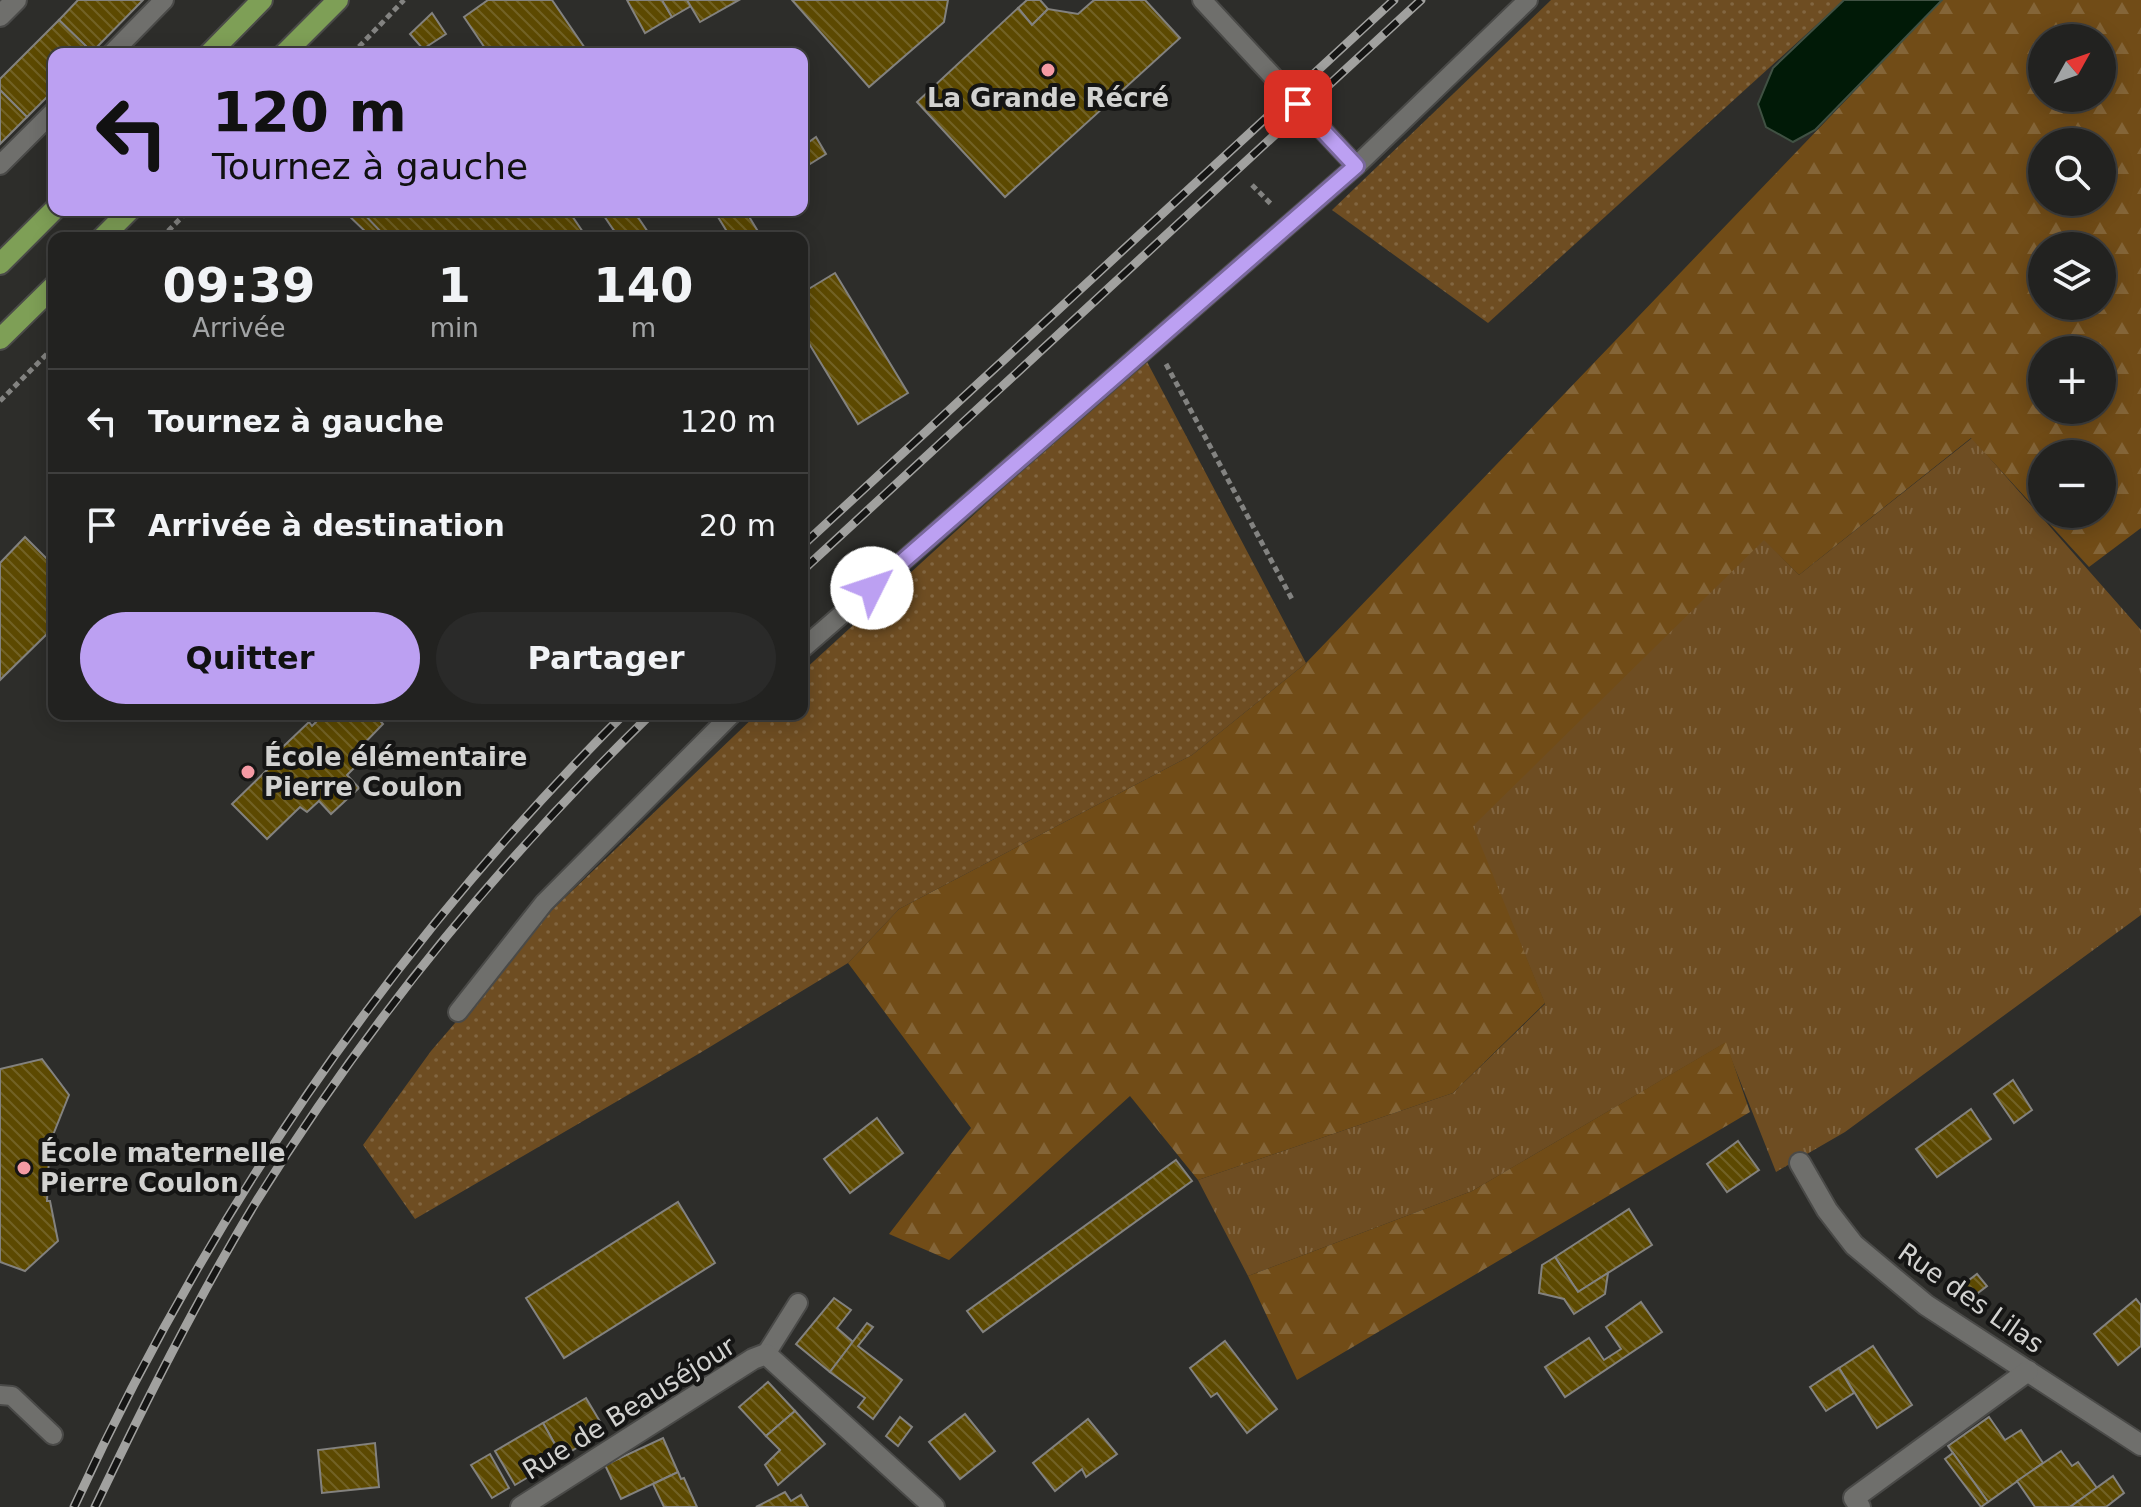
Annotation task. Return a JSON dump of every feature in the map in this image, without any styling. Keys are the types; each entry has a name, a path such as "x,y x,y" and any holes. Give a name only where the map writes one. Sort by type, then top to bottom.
{"main road":[{"path":"215,48 262,0"},
{"path":"290,48 338,0"},
{"path":"0,264 48,216"},
{"path":"108,232 124,216"},
{"path":"0,339 48,292"}],"street":[{"path":"0,16 16,0"},
{"name":"Rue des Lilas","path":"1800,1163 1827,1210 1854,1245 1926,1305 2141,1445"},
{"path":"766,1354 934,1507"},
{"name":"Rue de Beauséjour","path":"521,1507 753,1359 766,1354"},
{"path":"1860,1507 1854,1498 2028,1371"}],"lane":[{"path":"117,48 164,0"},
{"path":"1202,0 1356,166"},
{"path":"808,644 1356,166 1528,0"},
{"path":"0,165 48,117"},
{"path":"458,1012 544,903 726,720"},
{"path":"766,1354 798,1303"},
{"path":"0,1395 12,1396 53,1435"}],"path":[{"path":"358,48 404,0"},
{"path":"167,232 183,216"},
{"path":"1154,342 1293,601"},
{"path":"0,401 48,353"}],"green space":[{"path":"1551,0 1844,0 1488,323 1332,210"},
{"path":"1942,0 2141,0 2141,528 2089,567 2053,528 2116,528 2116,440 2028,440 2028,500 1971,438 1799,575 1764,540 1473,826 1545,1003 1453,1093 1198,1180 1130,1096 949,1260 889,1234 971,1128 848,963 899,909 1192,755 1306,663"},
{"path":"1145,358 1306,663 1192,755 899,909 848,963 415,1219 363,1145 431,1051 551,911 751,720 808,720 808,667"},
{"path":"1972,438 2028,502 2028,528 2051,528 2141,630 2141,915 1845,1132 1776,1172 1725,1043 1472,1191 1248,1276 1198,1180 1453,1093 1545,1004 1472,826 1764,539 1799,575"},
{"path":"1726,1042 1750,1112 1297,1380 1248,1276 1472,1191"}],"shaded area":[{"path":"1844,0 1942,0 1815,130 1793,142 1766,127 1758,104 1773,68"}],"building":[{"path":"78,0 143,0 96,48 88,48 59,20"},
{"path":"488,0 552,0 585,48 485,48 464,17"},
{"path":"627,0 662,0 672,17 645,33"},
{"path":"662,0 687,0 691,6 672,17"},
{"path":"687,0 739,0 700,22"},
{"path":"792,0 948,0 944,22 869,87"},
{"path":"1027,0 1040,0 1048,9 1032,25 1018,8"},
{"name":"La Grande Récré","path":"1094,0 1145,0 1180,38 1005,197 917,102 1018,8 1032,25 1048,9 1078,14"},
{"path":"432,13 446,34 422,48 410,34"},
{"path":"59,20 88,48 48,48 48,96 27,117 0,90 0,79"},
{"path":"0,90 27,117 0,144"},
{"path":"816,137 826,154 808,165 808,143"},
{"path":"349,216 433,216 450,232 366,232"},
{"path":"366,216 572,216 583,232 381,232"},
{"path":"604,216 637,216 648,232 615,232"},
{"path":"749,216 758,232 727,232 718,217"},
{"path":"835,273 908,393 858,424 808,342 808,289"},
{"path":"25,537 48,560 48,633 0,680 0,563"},
{"path":"318,720 379,720 383,724 352,756 359,763 347,775 359,788 331,814 319,801 307,812 300,807 267,839 232,804 271,766 267,762 309,722 312,726"},
{"name":"École maternelle Pierre Coulon","path":"42,1059 69,1095 53,1135 50,1134 47,1201 50,1201 58,1241 25,1271 0,1262 0,1069"},
{"path":"2013,1080 2032,1110 2014,1123 1994,1094"},
{"path":"1971,1109 1991,1139 1937,1177 1916,1149"},
{"path":"877,1118 903,1153 850,1193 824,1159"},
{"path":"1738,1141 1759,1170 1727,1192 1707,1164"},
{"path":"1176,1160 1192,1181 983,1332 967,1311"},
{"path":"678,1202 715,1263 564,1358 526,1298"},
{"path":"1629,1209 1652,1245 1578,1292 1555,1257"},
{"path":"1555,1257 1578,1292 1608,1273 1605,1294 1574,1314 1564,1299 1539,1293 1542,1265"},
{"path":"1977,1274 1987,1286 1966,1302 1956,1290"},
{"path":"834,1298 851,1310 837,1328 853,1342 830,1372 796,1344"},
{"path":"2136,1299 2141,1305 2141,1346 2118,1365 2094,1334"},
{"path":"1641,1302 1662,1332 1565,1397 1545,1367 1589,1338 1604,1360 1621,1349 1606,1327"},
{"path":"867,1323 873,1327 858,1346 902,1380 873,1419 858,1407 865,1398 830,1372"},
{"path":"1225,1341 1277,1409 1247,1433 1217,1393 1211,1397 1190,1368"},
{"path":"1873,1346 1912,1405 1877,1428 1839,1368"},
{"path":"1839,1368 1854,1393 1826,1411 1810,1387"},
{"path":"768,1382 795,1411 766,1436 739,1407"},
{"path":"586,1398 605,1430 562,1457 543,1423"},
{"path":"795,1411 825,1444 778,1485 765,1465 780,1450 766,1436"},
{"path":"965,1414 995,1451 960,1479 929,1442"},
{"path":"900,1417 912,1427 898,1446 886,1436"},
{"path":"1989,1417 2005,1440 2021,1430 2043,1463 1988,1502 1948,1446"},
{"path":"1088,1419 1117,1454 1086,1477 1082,1469 1055,1491 1033,1463"},
{"path":"543,1423 562,1457 515,1485 495,1451"},
{"path":"663,1438 678,1472 621,1499 605,1465"},
{"path":"375,1443 379,1487 322,1493 318,1450"},
{"path":"2061,1451 2072,1466 2078,1462 2097,1488 2070,1507 2035,1507 2017,1481"},
{"path":"1953,1453 1988,1502 1981,1507 1945,1459"},
{"path":"490,1454 509,1488 492,1498 471,1465"},
{"path":"678,1472 681,1479 684,1478 697,1507 664,1507 653,1484"},
{"path":"2113,1476 2124,1493 2106,1507 2070,1507"},
{"path":"785,1492 791,1501 801,1495 808,1507 756,1507"}],"railway":[{"path":"808,540 1394,0"},
{"path":"808,565 1421,0"},
{"path":"74,1507 127,1397 185,1291 247,1187 313,1086 384,988 460,893 540,802 618,720"},
{"path":"95,1507 172,1353 234,1239 343,1071 490,885 645,720"}],"place":[{"name":"La Grande Récré","path":"1048,70"},
{"name":"École élémentaire Pierre Coulon","path":"248,772"},
{"name":"École maternelle Pierre Coulon","path":"24,1168"}],"route":[{"path":"872,588 1356,166 1298,104"}]}
